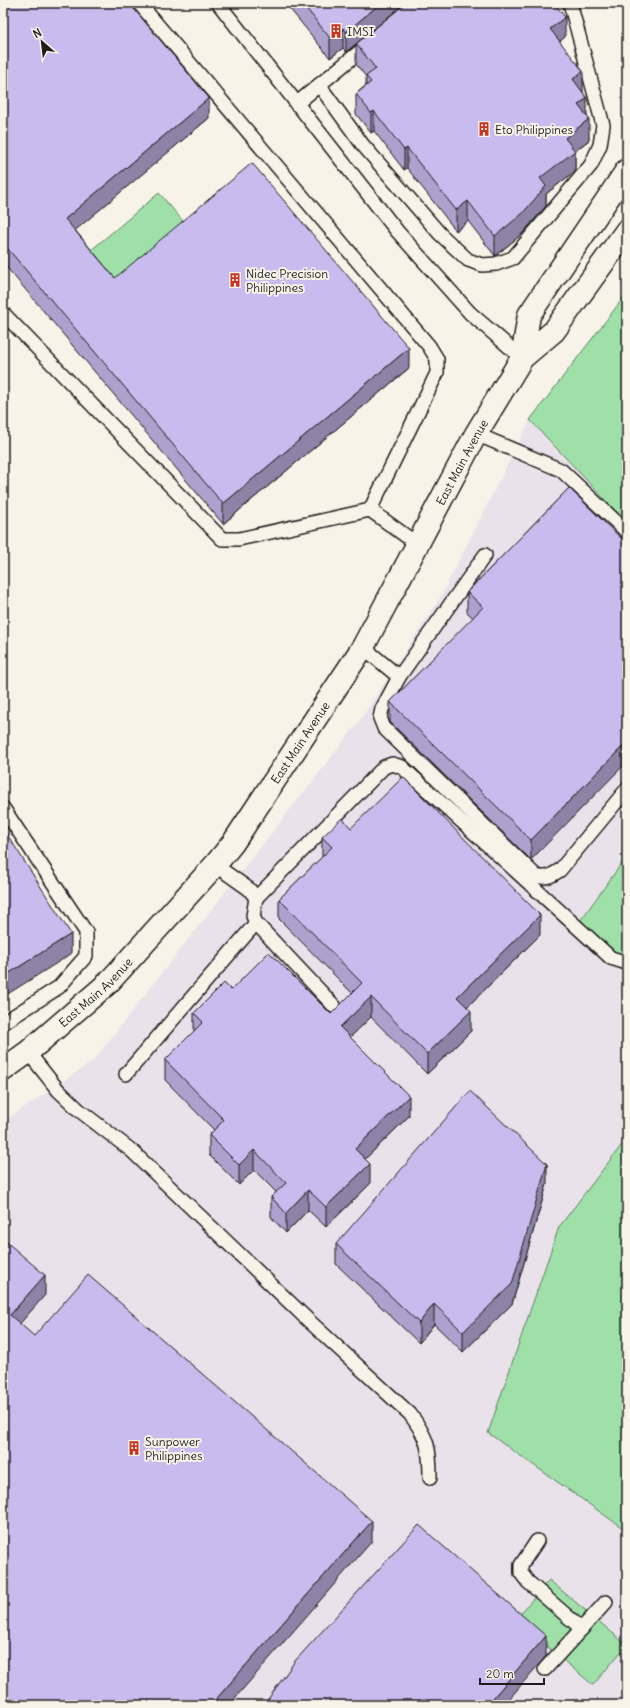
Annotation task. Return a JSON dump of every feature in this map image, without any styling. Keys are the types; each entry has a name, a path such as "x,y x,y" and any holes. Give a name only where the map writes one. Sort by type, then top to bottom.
{"street":[{"name":"East Main Avenue","path":"522,358 529,315 627,170"},
{"name":"East Main Avenue","path":"3,1070 28,1052 108,983 216,865 233,843 363,647 476,434 522,358 554,331 627,230"}],"lane":[{"path":"139,3 424,340 437,359 438,373 370,510"},
{"path":"218,3 296,104 398,231 470,313 522,358"},
{"path":"319,85 362,144 440,234 468,260 482,265 496,264 513,258 591,165 600,145 603,125 570,3"},
{"path":"296,104 376,38"},
{"path":"3,313 222,539 239,539 370,510 417,544"},
{"path":"476,434 561,470 627,532"},
{"path":"485,555 399,678 382,709 380,718 384,728 536,876 543,878 551,876 560,870 627,789"},
{"path":"363,647 399,678"},
{"path":"335,1007 256,923 253,916 256,898 384,767 392,764 402,767 611,958 627,964"},
{"path":"3,808 86,932 86,956 59,987 3,1024"},
{"path":"216,865 249,889 256,898"},
{"path":"126,1074 256,923"},
{"path":"28,1052 58,1090 79,1110 132,1151 308,1320 410,1414 423,1431 430,1452 430,1478"},
{"path":"537,1541 521,1565 521,1573 528,1582 582,1629"},
{"path":"545,1669 606,1602"}],"shaded area":[{"path":"530,420 627,523 627,856 580,920 627,970 627,1138 559,1227 488,1433 627,1531 627,1705 3,1705 3,1122 93,1061 361,719 440,598"}],"green space":[{"path":"159,193 188,227 120,286 90,251"},
{"path":"627,293 627,523 530,420"},
{"path":"627,856 627,970 580,921"},
{"path":"627,1138 627,1531 488,1433 559,1227"},
{"path":"549,1580 627,1645 593,1685 515,1620"}],"building":[{"name":"Nidec Precision Philippines","path":"3,3 129,3 209,98 65,219 115,278 252,163 409,348 223,504 3,243"},
{"path":"302,3 381,3 346,32 343,28 330,38"},
{"name":"Eto Philippines","path":"406,3 554,3 565,17 550,29 583,71 573,79 587,98 578,105 589,119 565,138 575,151 540,178 546,186 522,214 495,236 468,201 456,210 407,148 404,150 374,111 371,113 356,94 371,82 366,76 376,69 356,44"},
{"path":"569,488 627,544 627,742 531,840 390,702 483,607 467,592"},
{"path":"403,777 540,915 457,997 471,1011 427,1054 371,997 340,1027 409,1096 355,1149 370,1164 326,1207 308,1190 286,1213 271,1197 286,1183 254,1150 239,1165 209,1135 224,1120 165,1060 203,1022 194,1013 224,983 231,990 269,952 331,1014 362,983 279,899 332,847 322,837 342,818 351,828"},
{"path":"3,828 71,934 3,977"},
{"path":"470,1091 547,1164 512,1284 463,1332 434,1304 419,1323 336,1244"},
{"name":"Sunpower Philippines","path":"3,1239 45,1275 10,1315 34,1336 88,1275 372,1521 211,1705 3,1705"},
{"path":"419,1525 546,1636 487,1705 264,1705 295,1661"}],"place":[{"name":"IMSI","path":"336,31"},
{"name":"Eto Philippines","path":"484,129"},
{"name":"Nidec Precision Philippines","path":"235,280"},
{"name":"Sunpower Philippines","path":"134,1448"}]}
